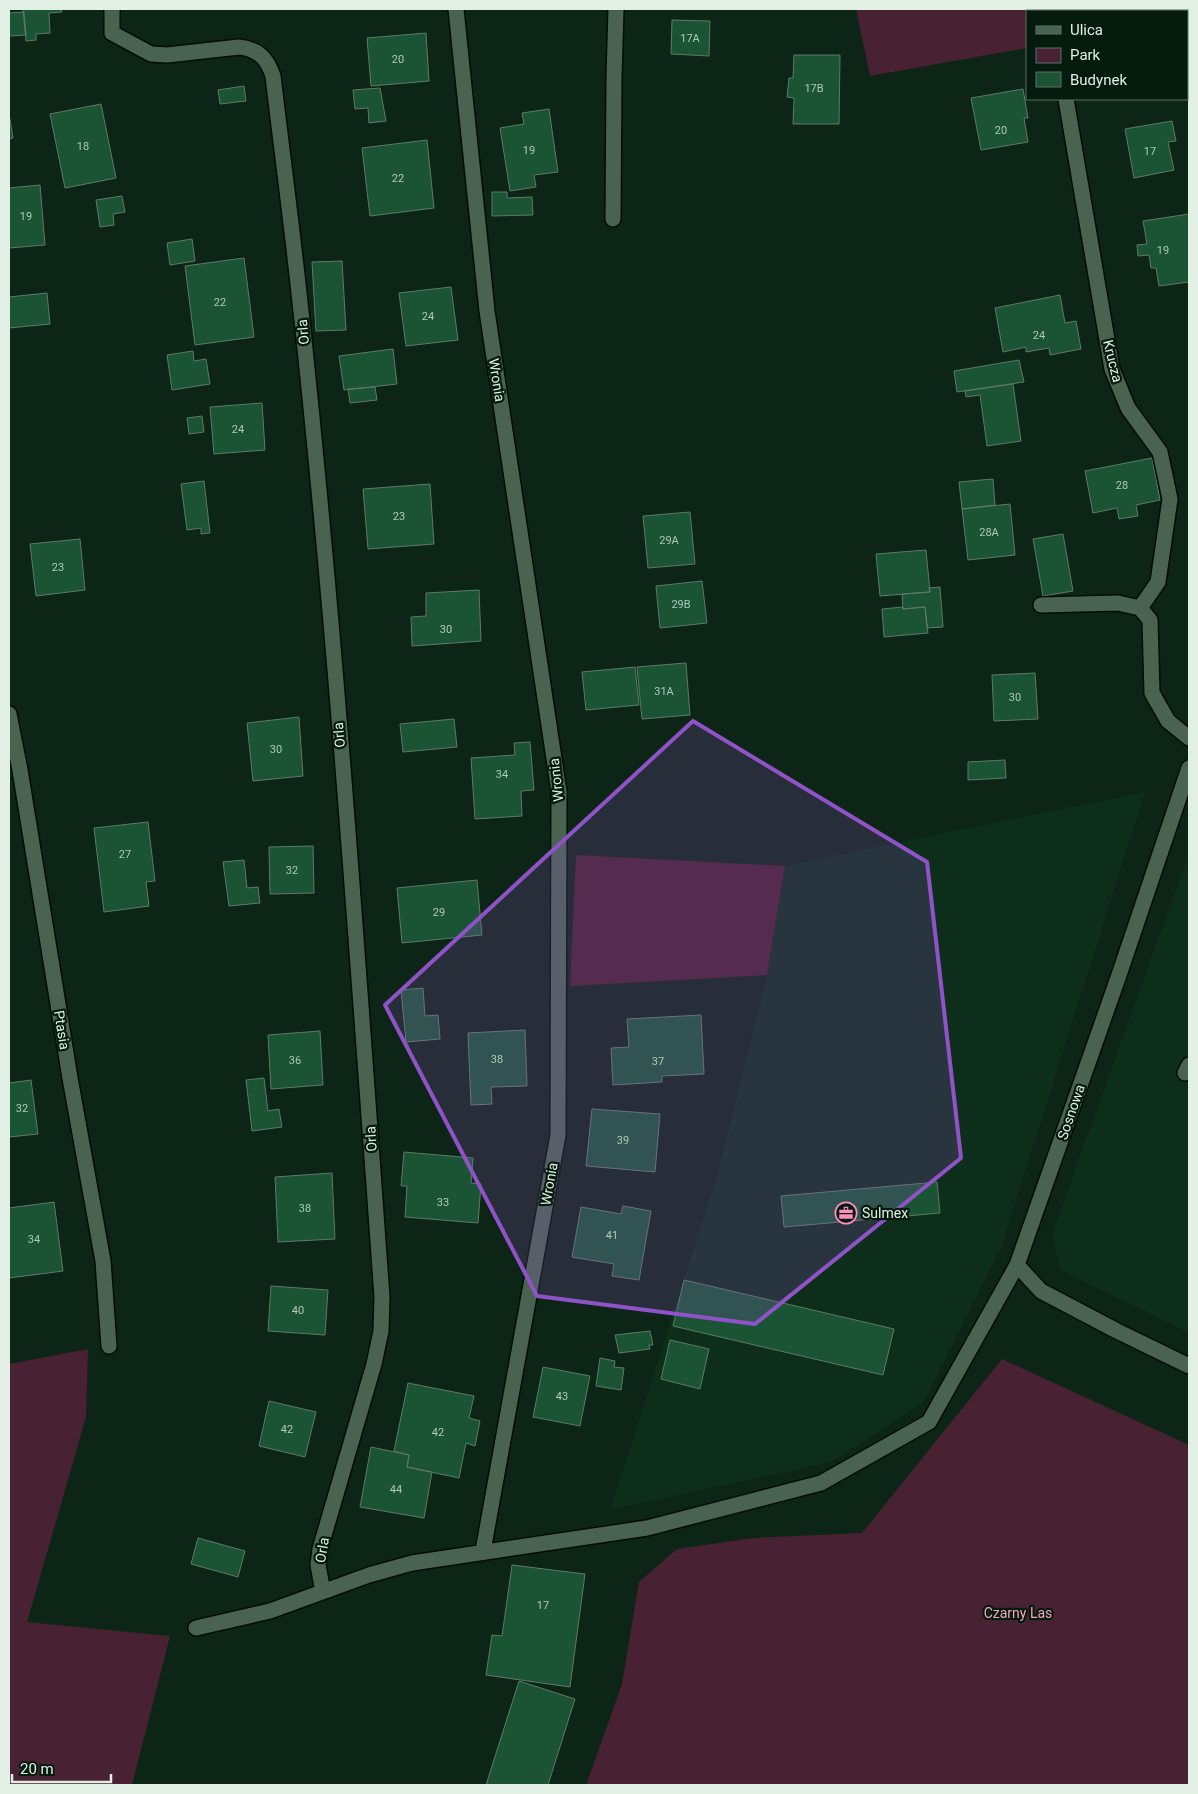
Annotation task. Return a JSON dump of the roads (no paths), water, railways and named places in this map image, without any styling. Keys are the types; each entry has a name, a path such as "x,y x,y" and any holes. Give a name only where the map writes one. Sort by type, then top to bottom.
{"street":[{"name":"Orla","path":"112,9 112,33 151,54 167,55 248,48 255,50 261,56 273,76 300,302 348,828 382,1297 381,1332 374,1364 320,1549 318,1564 323,1592"},
{"name":"Wronia","path":"456,9 486,311 559,792 558,1135 483,1551"},
{"path":"613,219 616,9"},
{"name":"Krucza","path":"1066,100 1112,369 1128,408 1160,452 1170,499 1158,582 1140,608"},
{"path":"1041,605 1118,603 1140,608 1150,620 1152,692 1168,721 1189,738"},
{"name":"Ptasia","path":"9,714 20,770 70,1078 103,1261 109,1346"},
{"name":"Sosnowa","path":"196,1628 270,1611 369,1575 412,1563 646,1528 821,1483 929,1422 1017,1264 1119,975 1189,768"},
{"path":"1017,1264 1041,1291 1189,1366"}],"place":[{"name":"Sulmex","path":"846,1213"}],"park label":[{"name":"Czarny Las","path":"1018,1613"}]}
